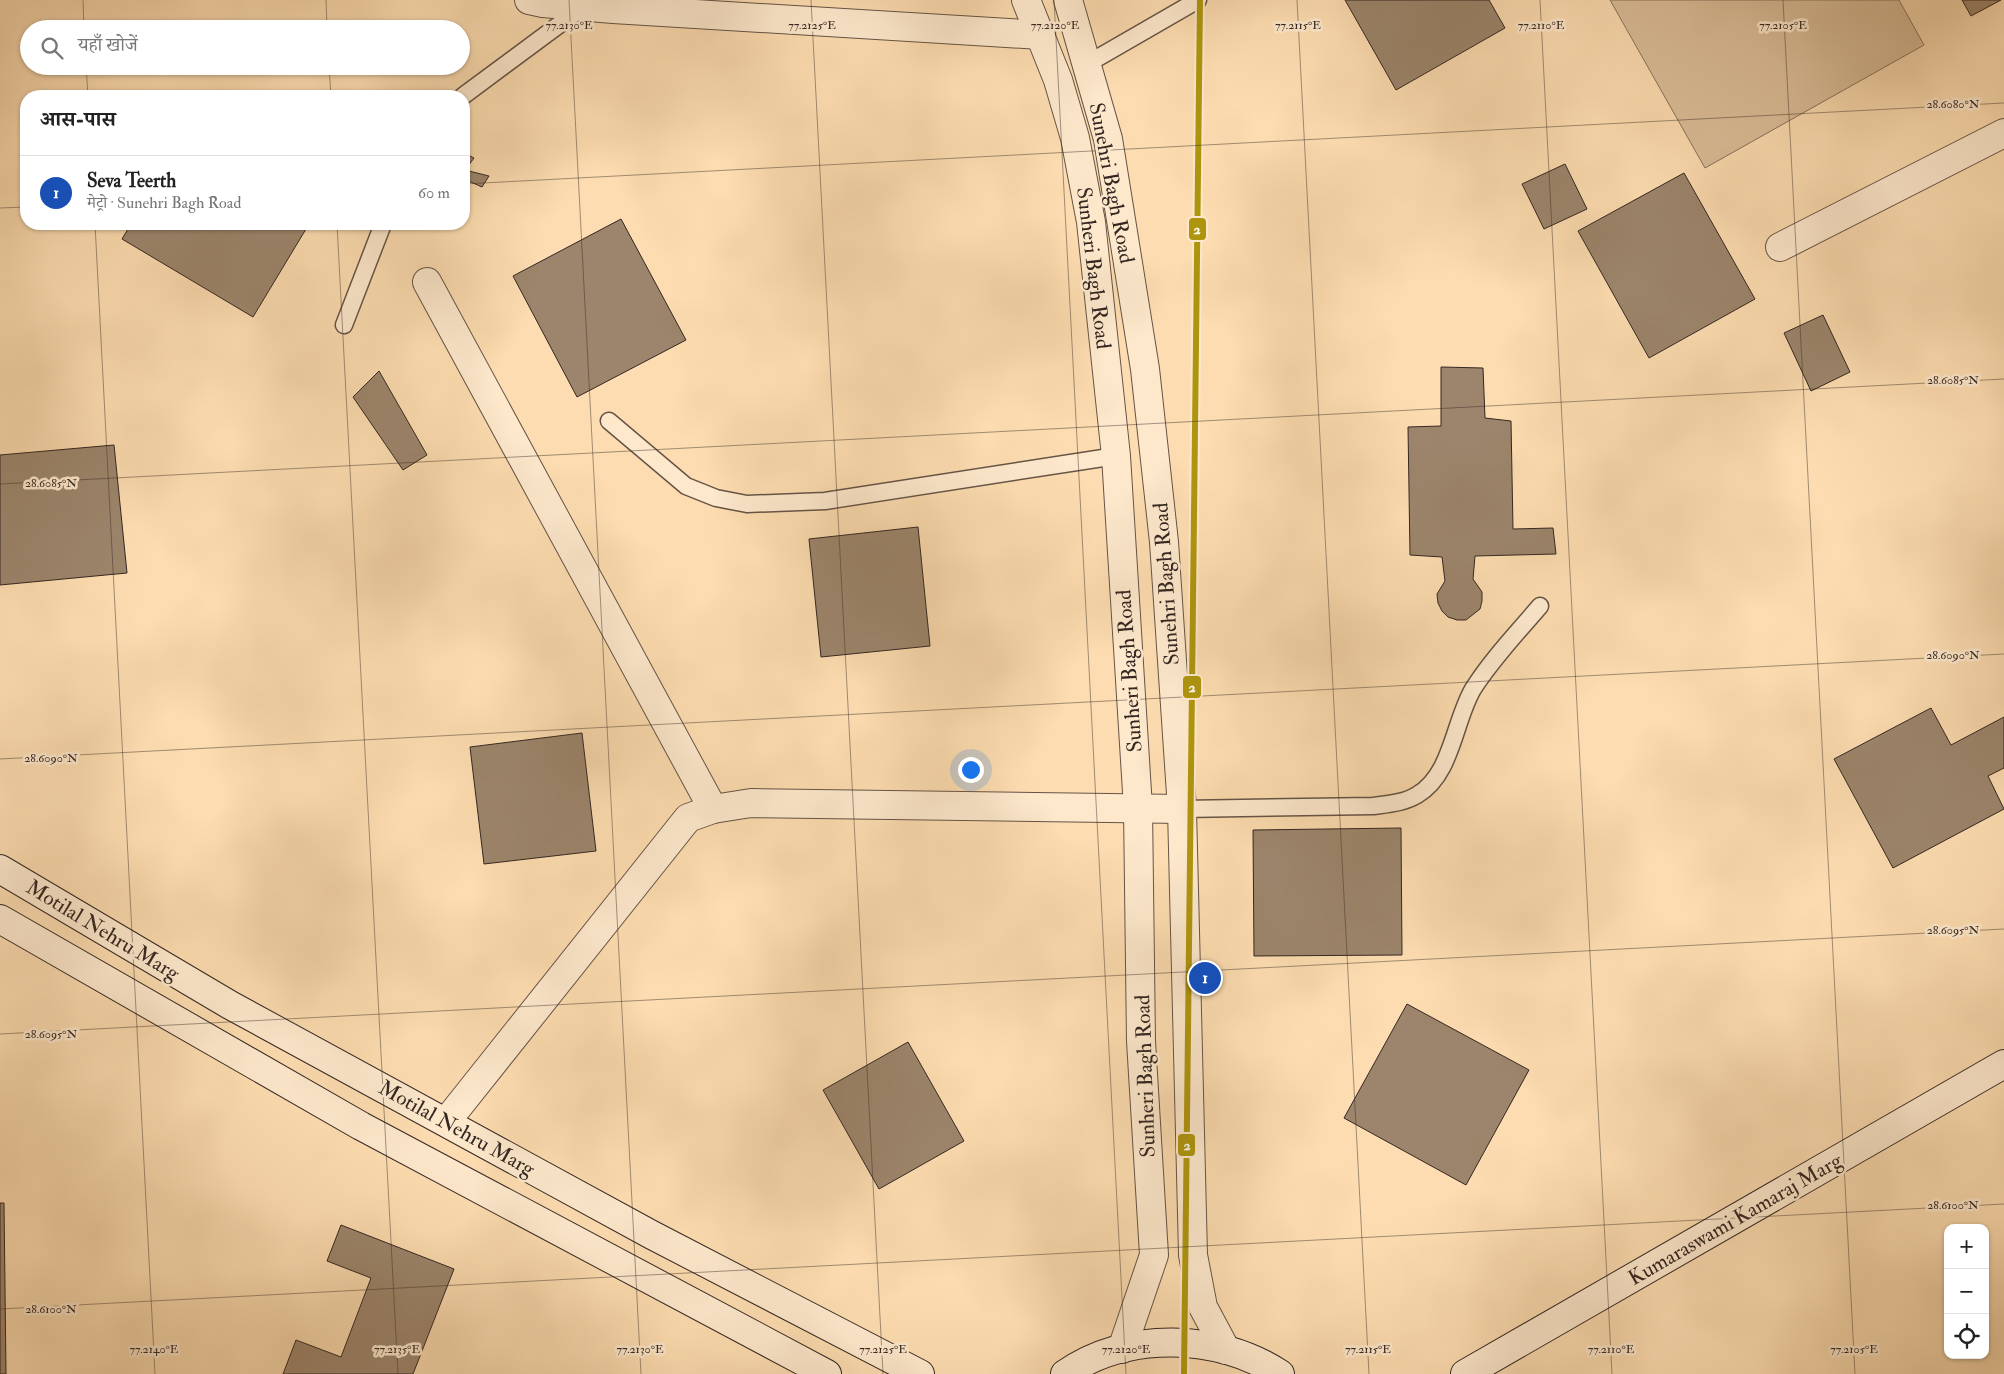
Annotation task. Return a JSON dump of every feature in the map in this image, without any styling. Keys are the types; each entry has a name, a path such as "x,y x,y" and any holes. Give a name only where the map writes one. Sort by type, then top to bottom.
{"street":[{"path":"529,0 582,7 1040,35"},
{"name":"Sunheri Bagh Road","path":"1026,0 1058,80 1075,138 1091,222 1116,456 1138,808 1141,1041 1154,1255 1122,1349"},
{"name":"Sunehri Bagh Road","path":"1068,0 1108,139 1146,369 1164,542 1182,809 1193,1255 1203,1307 1226,1350"},
{"path":"1780,247 2004,133"},
{"path":"427,282 714,809"},
{"path":"446,1122 688,818 714,809 751,803 1182,809"},
{"name":"Motilal Nehru Marg","path":"0,869 230,1005 652,1235 920,1374"},
{"name":"Motilal Nehru Marg","path":"0,919 362,1126 827,1374"},
{"name":"Kumaraswami Kamaraj Marg","path":"1465,1374 2004,1064"},
{"path":"1065,1374 1094,1358 1122,1349 1148,1344 1175,1342 1226,1350 1253,1360 1280,1374"}],"lane":[{"path":"1087,64 1198,0"},
{"path":"470,91 582,7"},
{"path":"344,325 381,230"},
{"path":"609,421 686,486 716,498 748,504 825,501 1116,456"},
{"path":"1182,809 1373,806 1398,803 1418,795 1433,780 1443,764 1474,689 1540,606"}],"shaded area":[{"path":"1610,0 1899,0 1924,45 1705,168"}],"building":[{"path":"1345,0 1489,0 1505,28 1396,90"},
{"path":"1962,0 2001,0 1971,16"},
{"path":"1565,164 1587,209 1544,229 1522,184"},
{"path":"470,171 489,176 482,187 470,182"},
{"path":"1684,173 1755,299 1649,358 1578,231"},
{"path":"621,219 686,340 577,397 513,276"},
{"path":"127,230 305,230 253,317 122,239"},
{"path":"1823,315 1850,372 1811,391 1784,333"},
{"path":"1441,367 1483,368 1485,418 1511,421 1513,529 1553,528 1556,554 1475,556 1473,579 1482,592 1482,601 1480,609 1466,620 1448,617 1438,603 1437,594 1445,581 1442,557 1410,555 1408,427 1441,426"},
{"path":"379,371 427,455 403,470 353,397"},
{"path":"114,445 127,573 0,585 0,455"},
{"path":"918,527 930,646 821,657 809,539"},
{"path":"1931,708 1951,745 2004,717 2004,768 1988,776 2004,809 1893,868 1834,759"},
{"path":"582,733 596,851 484,864 470,747"},
{"path":"1401,828 1402,955 1254,956 1253,830"},
{"path":"1407,1004 1529,1070 1466,1185 1344,1118"},
{"path":"908,1042 964,1141 879,1189 823,1090"},
{"path":"0,1203 4,1203 6,1374 0,1374"},
{"path":"341,1225 454,1269 413,1374 283,1374 296,1340 341,1357 371,1278 327,1261"}],"transit line":[{"name":"2","path":"1184,1374 1200,0"}],"place":[{"name":"Seva Teerth","path":"1205,978"}]}
